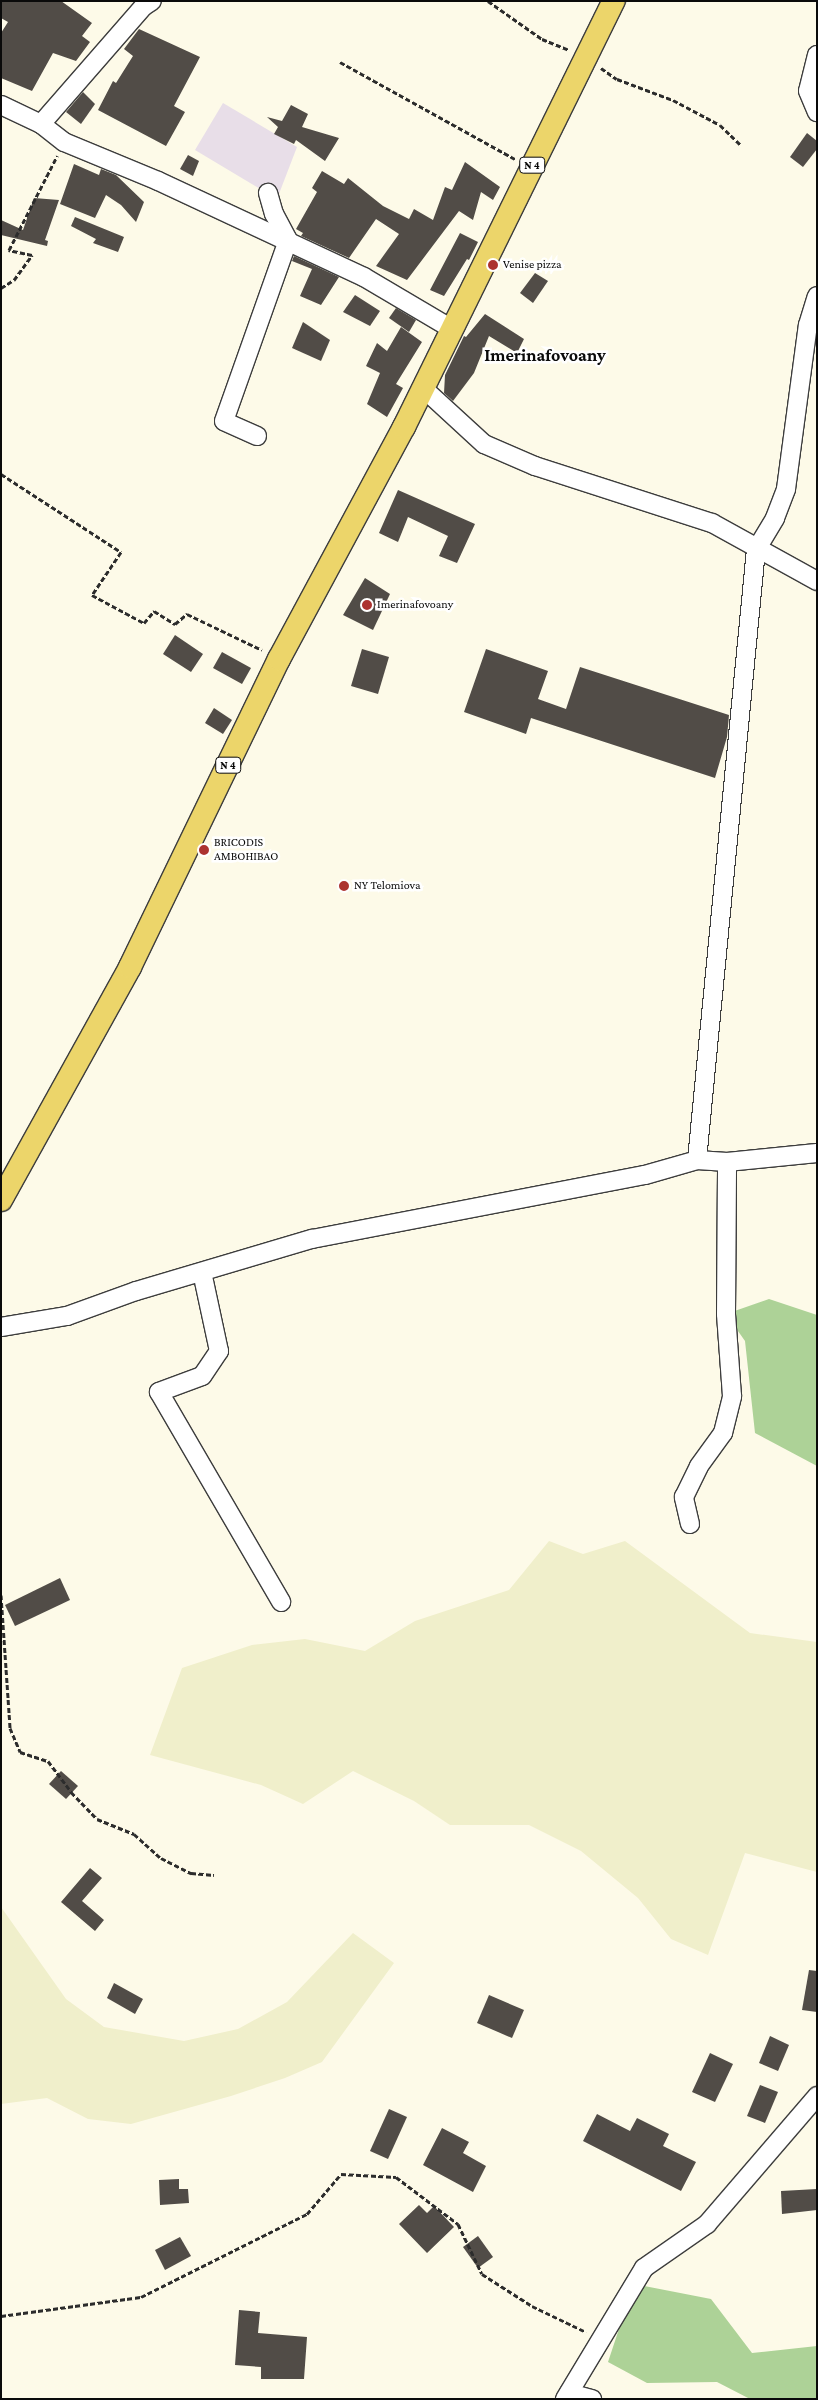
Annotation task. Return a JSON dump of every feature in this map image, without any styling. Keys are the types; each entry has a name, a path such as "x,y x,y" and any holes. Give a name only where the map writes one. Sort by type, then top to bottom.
{"main road":[{"name":"N 4","path":"1,1200 130,967 279,659 423,388 614,1"}],"street":[{"path":"41,124 144,6 152,1"},
{"path":"817,55 808,91 817,112"},
{"path":"1,105 41,124 64,142 288,240 372,282 452,329"},
{"path":"257,436 224,421 288,240 274,214 268,193"},
{"path":"697,1160 756,550 775,518 786,489 808,325 817,296"},
{"path":"423,388 484,444 535,466 712,523 756,550 817,581"},
{"path":"1,1327 67,1316 312,1239 644,1175 697,1160 727,1162 817,1153"},
{"path":"690,1524 684,1497 699,1466 722,1434 732,1396 726,1314 727,1162"},
{"path":"202,1272 219,1351 202,1376 159,1392 281,1602"},
{"path":"592,2399 567,2396 644,2268 707,2224 817,2096"}],"path":[{"path":"488,1 542,39 585,57 617,79 673,100 720,125 741,145"},
{"path":"340,62 531,168"},
{"path":"1,288 14,280 32,255 9,250 64,142"},
{"path":"1,474 121,552 92,595 144,623 154,611 175,624 187,614 279,659"},
{"path":"1,1595 4,1669 10,1728 20,1752 48,1761 71,1792 97,1819 134,1834 161,1858 191,1873 214,1875"},
{"path":"1,2316 141,2297 307,2214 341,2174 396,2177 458,2224 482,2274 532,2306 601,2339"}],"shaded area":[{"path":"223,103 297,147 277,199 195,150"}],"green space":[{"path":"769,1299 817,1315 817,1466 755,1433 745,1341 726,1314"},
{"path":"549,1541 583,1554 625,1541 750,1633 817,1642 817,1872 745,1853 708,1955 671,1939 638,1898 581,1851 529,1825 450,1825 414,1801 353,1771 303,1804 261,1785 150,1755 182,1668 252,1645 305,1639 365,1651 415,1621 509,1590"},
{"path":"1,1907 66,1999 104,2027 184,2041 238,2029 287,2002 353,1933 394,1963 322,2062 285,2078 231,2096 131,2124 88,2119 47,2098 1,2104"},
{"path":"634,2284 711,2299 752,2353 817,2346 817,2399 750,2399 717,2382 647,2383 608,2362"}],"building":[{"path":"1,1 61,1 92,23 82,36 90,42 76,61 53,53 32,91 1,78 1,33 8,22 1,18"},
{"path":"139,29 200,57 174,106 185,112 166,146 98,110 113,81 116,83 133,56 124,49"},
{"path":"83,92 95,104 81,124 66,112"},
{"path":"291,105 308,114 302,127 339,138 325,161 296,140 294,144 274,134 278,127 267,117 282,121"},
{"path":"807,133 817,141 817,149 803,167 790,157"},
{"path":"188,155 199,161 193,176 180,169"},
{"path":"465,162 500,187 493,200 481,192 473,220 459,211 407,280 376,266 399,234 376,219 349,258 301,236 303,233 296,229 317,192 312,188 322,171 344,184 348,178 383,206 409,219 414,209 433,220 445,187 452,190"},
{"path":"74,164 99,175 101,169 116,175 144,202 136,222 121,205 106,195 95,218 60,204"},
{"path":"34,198 59,200 45,240 48,241 47,246 1,235 1,220 23,230"},
{"path":"75,217 124,237 118,252 93,243 96,239 71,226"},
{"path":"460,233 478,242 469,260 467,259 444,296 430,290"},
{"path":"294,256 339,277 321,305 300,296 312,269 292,261"},
{"path":"535,273 548,281 533,303 520,293"},
{"path":"355,295 380,311 370,326 343,312"},
{"path":"396,308 416,320 409,332 389,318"},
{"path":"485,314 524,339 517,353 489,336 474,373 453,401 444,393 445,375 464,336 466,337"},
{"path":"303,322 330,340 321,361 292,348"},
{"path":"401,327 422,342 396,384 403,388 387,417 367,404 380,373 366,366 377,343 387,351"},
{"path":"398,490 475,524 457,563 439,556 448,536 408,517 398,542 379,533"},
{"name":"Imerinafovoany","path":"365,578 390,594 373,630 343,615"},
{"path":"175,635 203,654 191,672 163,654"},
{"path":"362,649 389,657 378,694 351,686"},
{"path":"486,649 548,671 538,699 566,709 580,667 729,715 727,737 715,778 531,718 526,734 464,712"},
{"path":"222,652 251,668 242,684 213,668"},
{"path":"214,708 232,720 223,734 205,723"},
{"path":"60,1578 70,1600 15,1626 5,1605"},
{"path":"61,1771 78,1786 66,1799 49,1784"},
{"path":"90,1868 102,1878 82,1901 104,1920 95,1931 61,1902"},
{"path":"809,1970 817,1971 817,2012 802,2010"},
{"path":"114,1983 143,1999 135,2014 107,1998"},
{"path":"489,1995 524,2010 512,2038 477,2023"},
{"path":"770,2036 789,2045 778,2071 759,2063"},
{"path":"710,2053 733,2064 715,2102 692,2092"},
{"path":"760,2085 778,2092 765,2123 747,2116"},
{"path":"389,2109 407,2117 388,2159 370,2151"},
{"path":"597,2114 630,2131 637,2118 669,2134 663,2146 696,2162 681,2191 583,2141"},
{"path":"442,2128 469,2142 463,2153 486,2166 473,2192 423,2165"},
{"path":"179,2179 179,2189 188,2189 189,2203 160,2205 159,2180"},
{"path":"817,2189 817,2210 782,2214 781,2191"},
{"path":"419,2205 427,2213 434,2206 454,2227 427,2253 399,2224"},
{"path":"478,2236 493,2257 478,2268 463,2247"},
{"path":"180,2237 191,2256 165,2270 155,2250"},
{"path":"239,2310 260,2312 258,2333 307,2337 304,2379 261,2379 261,2367 235,2365"}],"place":[{"name":"Venise pizza","path":"493,265"},
{"name":"Imerinafovoany","path":"367,605"},
{"name":"BRICODIS AMBOHIBAO","path":"204,850"},
{"name":"NY Telomiova","path":"344,886"}],"district":[{"name":"Imerinafovoany","path":"545,355"}]}
